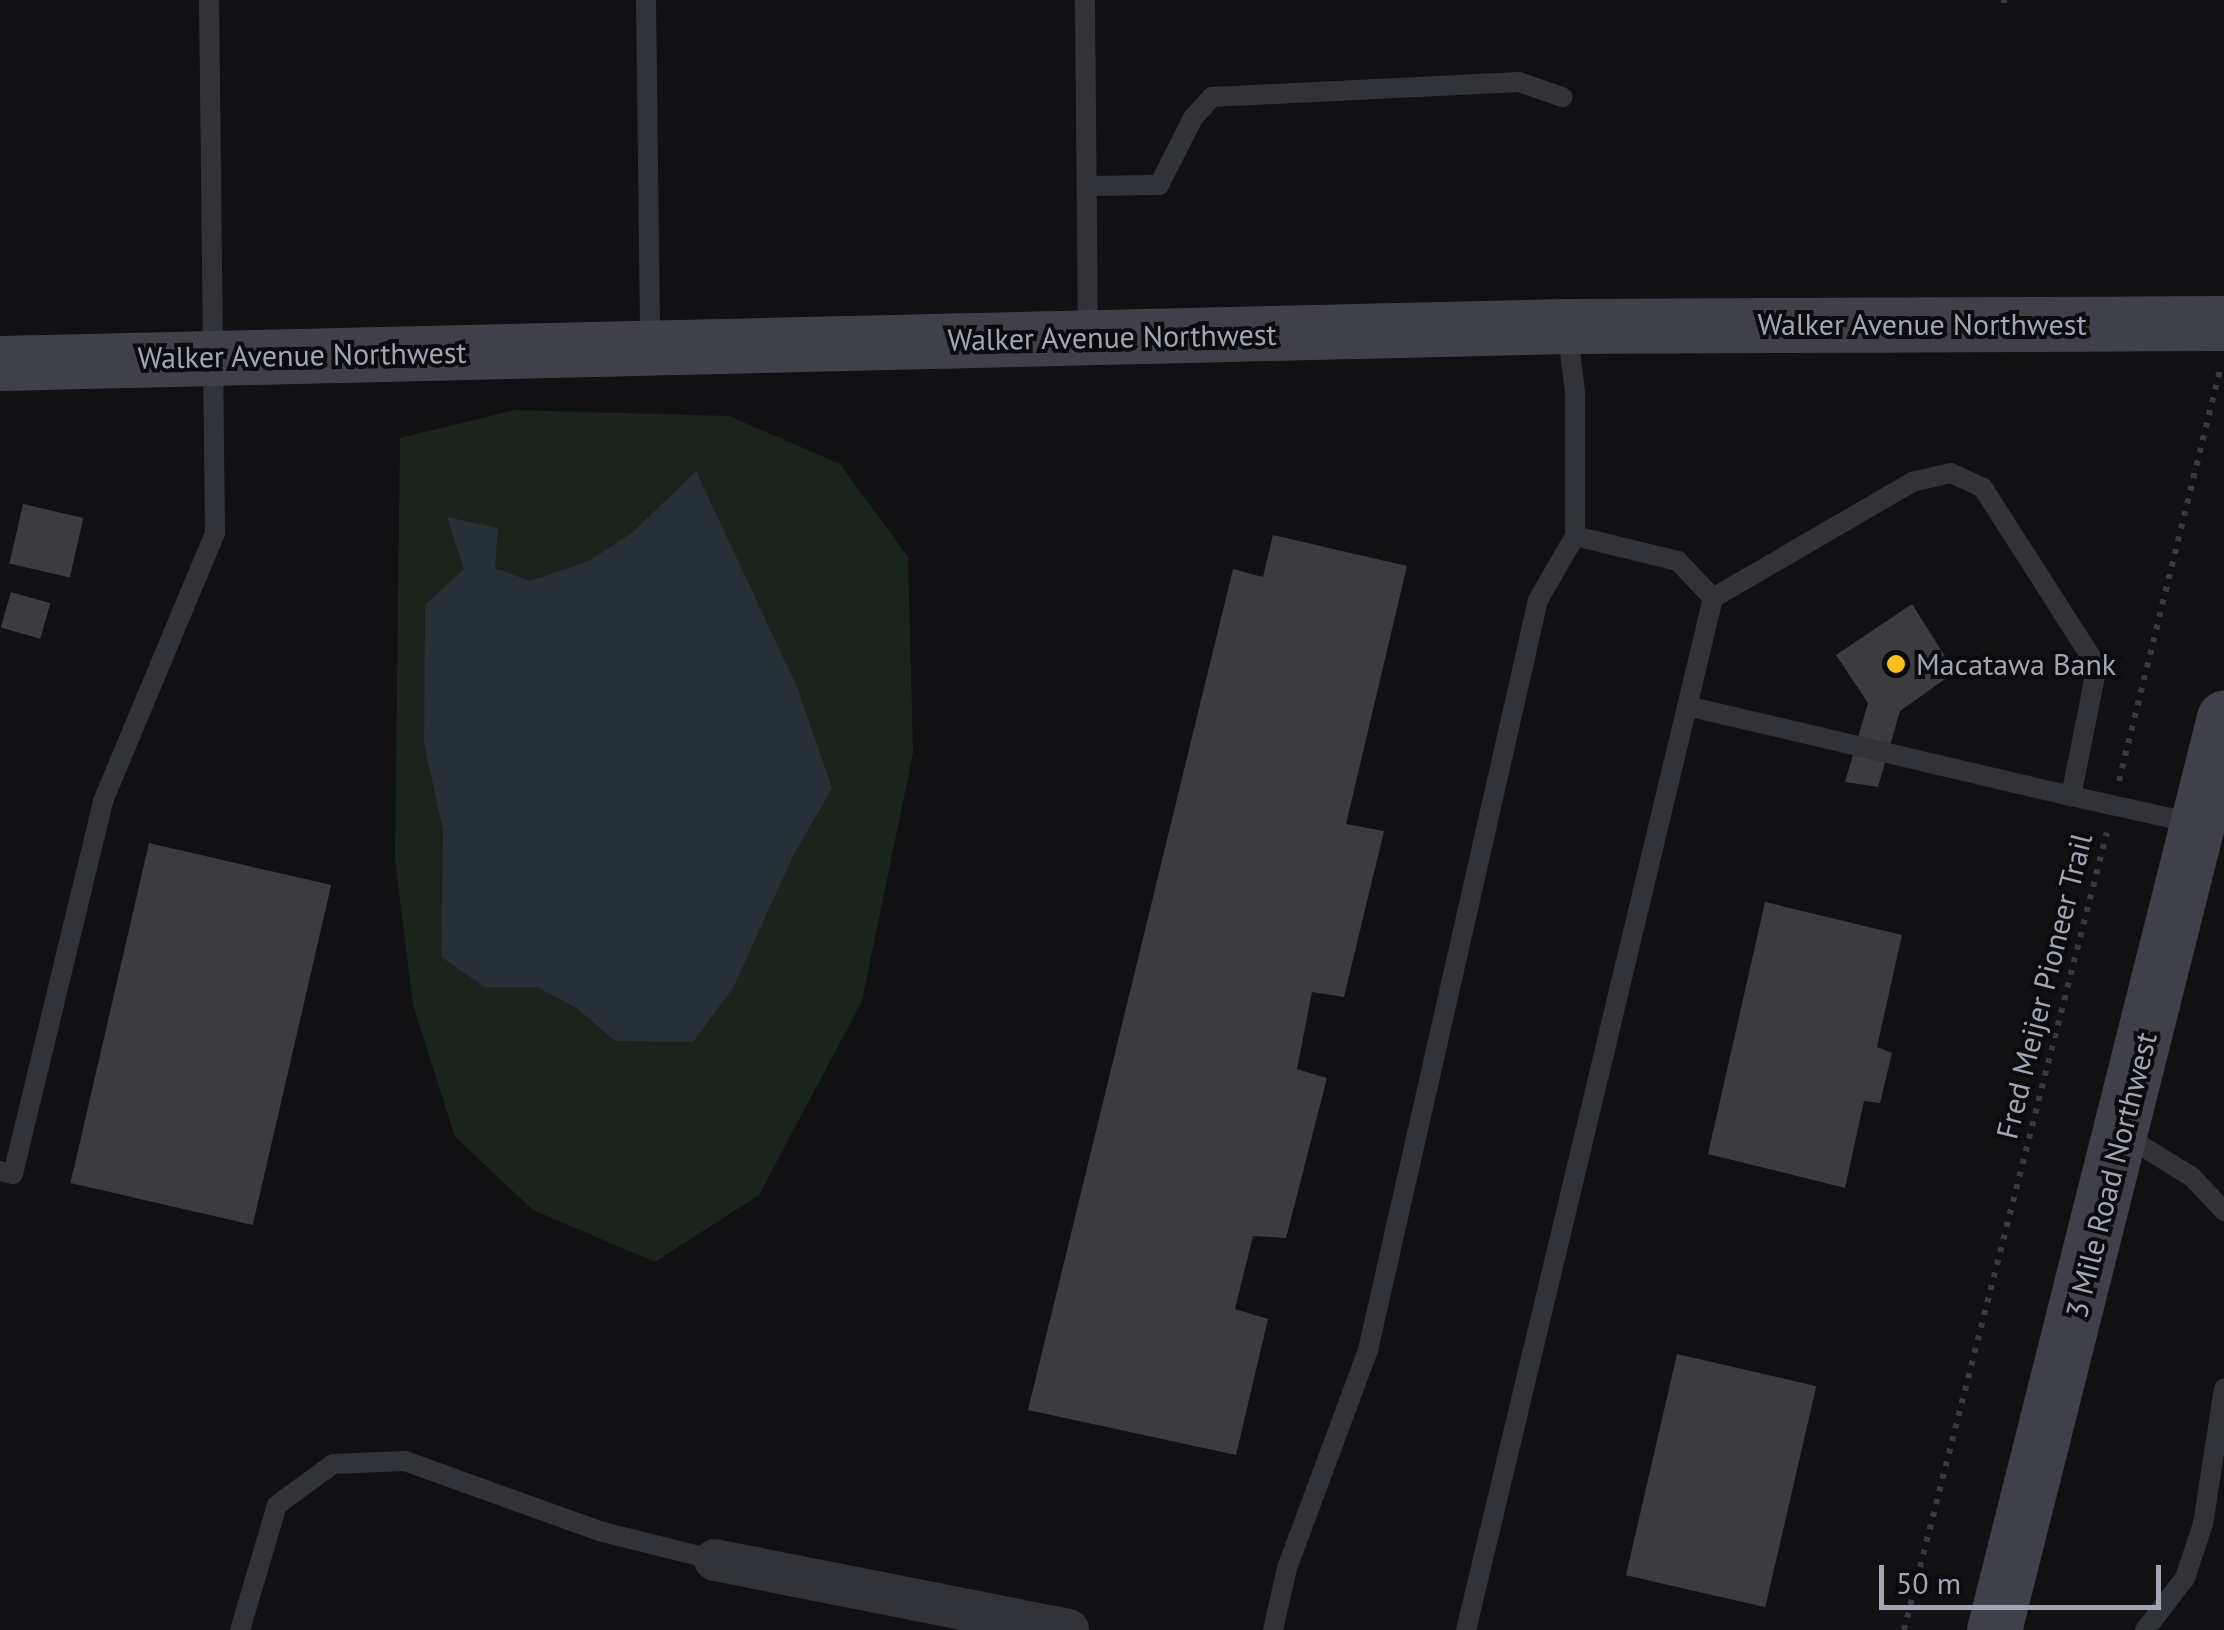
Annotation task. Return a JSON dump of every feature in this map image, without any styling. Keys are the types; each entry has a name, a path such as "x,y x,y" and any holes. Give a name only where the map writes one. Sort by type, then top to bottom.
{"main road":[{"name":"Walker Avenue Northwest","path":"0,363 1566,326 2224,323"},
{"name":"3 Mile Road Northwest","path":"1994,1630 2122,1134 2211,827 2224,718"}],"street":[{"path":"715,1560 1068,1630"}],"lane":[{"path":"0,1171 13,1174 103,801 216,533 209,0"},
{"path":"646,0 650,347"},
{"path":"1085,0 1088,338"},
{"path":"1087,186 1160,185 1194,118 1212,98 1520,82 1562,96"},
{"path":"1273,1630 1287,1568 1368,1350 1538,600 1575,536 1575,392 1566,326"},
{"path":"1466,1630 1712,598 1912,482 1951,473 1983,488 2097,666 2071,796"},
{"path":"1575,536 1678,561 1712,598"},
{"path":"1687,706 2211,827"},
{"path":"2122,1134 2192,1177 2224,1212"},
{"path":"2145,1630 2184,1578 2203,1524 2224,1389"},
{"path":"240,1630 277,1505 333,1464 406,1461 598,1530 715,1560"}],"path":[{"name":"Fred Meijer Pioneer Trail","path":"1904,1630 2224,353"}],"shaded area":[{"path":"514,410 729,416 840,464 908,557 913,753 862,1001 759,1195 655,1262 533,1210 455,1137 413,1005 395,858 400,438"},
{"path":"696,471 797,687 832,788 793,856 733,988 693,1042 615,1041 578,1009 537,987 485,987 441,957 443,830 424,743 425,605 464,569 447,517 498,528 495,568 530,581 589,561 633,532"}],"building":[{"path":"23,504 83,518 70,577 9,563"},
{"path":"1273,535 1407,566 1346,824 1384,831 1344,997 1312,992 1297,1069 1327,1078 1286,1238 1253,1236 1235,1309 1268,1319 1236,1455 1028,1410 1233,569 1263,577"},
{"path":"11,592 50,603 40,639 1,628"},
{"name":"Macatawa Bank","path":"1912,604 1955,672 1900,711 1878,787 1845,782 1868,703 1836,655"},
{"path":"149,843 331,885 253,1225 70,1183"},
{"path":"1765,902 1902,935 1877,1047 1892,1053 1880,1103 1864,1101 1845,1188 1708,1154"},
{"path":"1677,1354 1816,1386 1765,1607 1626,1575"}],"place":[{"name":"Macatawa Bank","path":"1896,664"}]}
